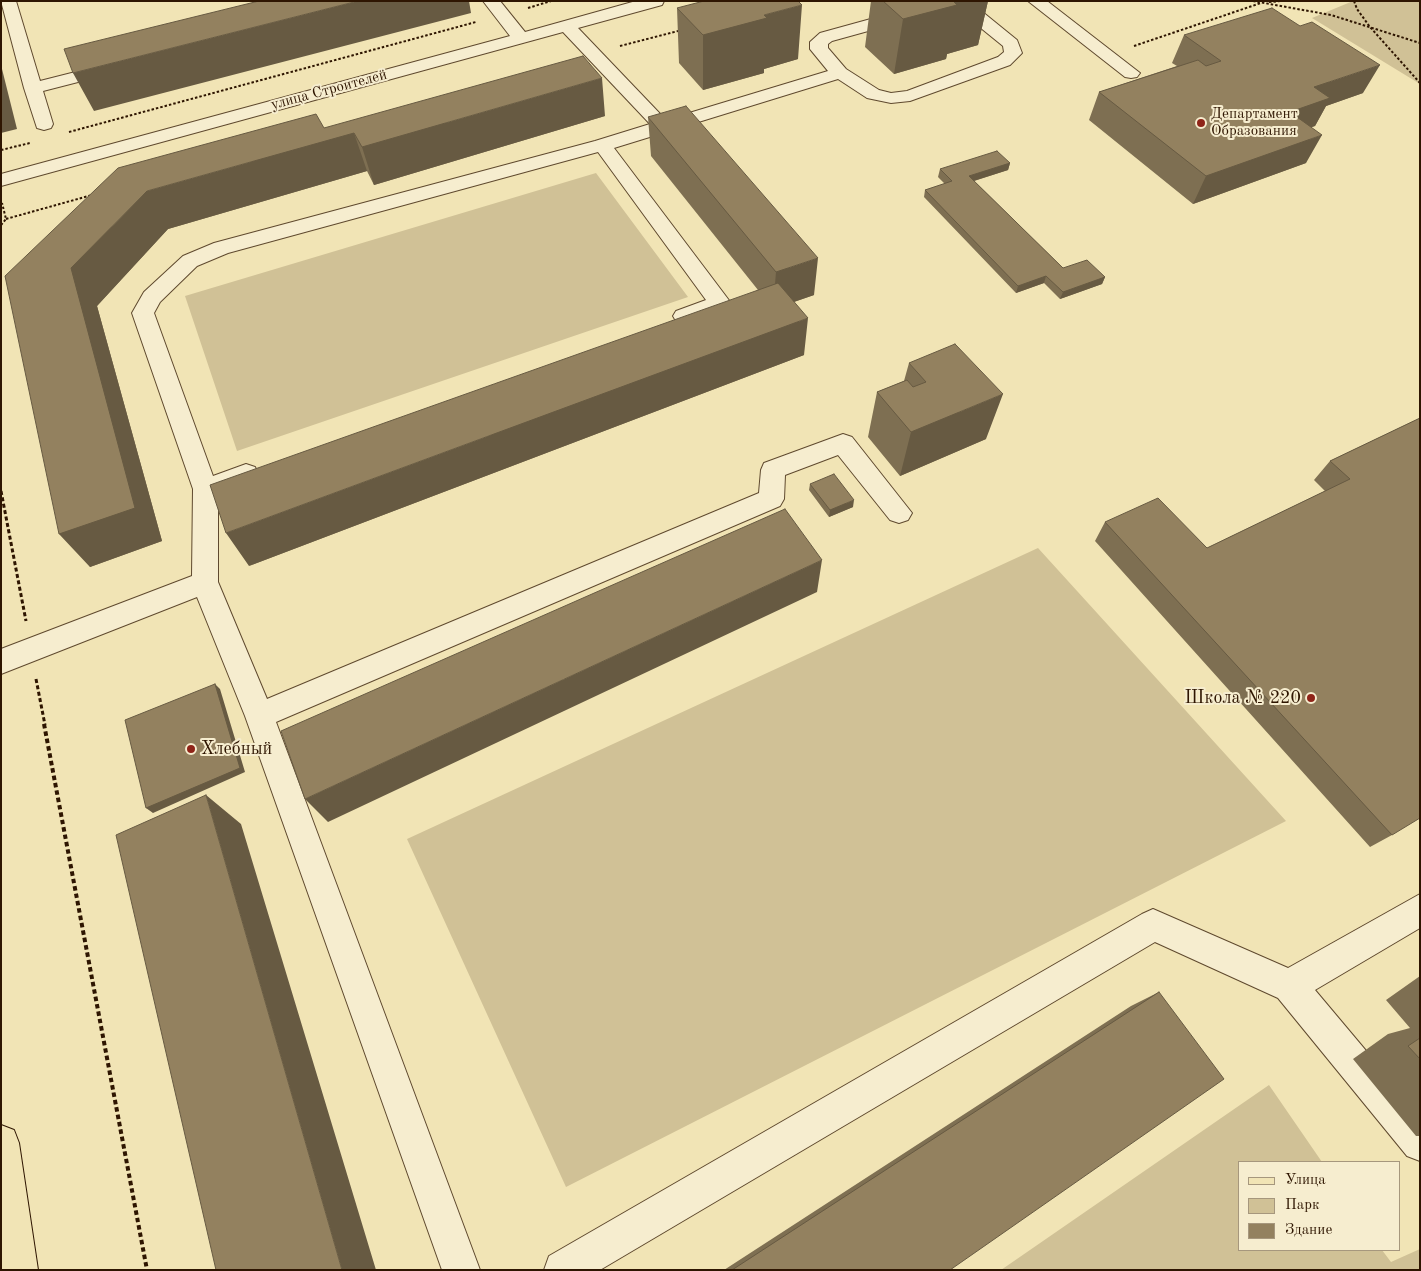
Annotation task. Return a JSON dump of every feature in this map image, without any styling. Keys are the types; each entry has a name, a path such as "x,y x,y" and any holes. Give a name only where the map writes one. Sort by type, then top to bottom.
{"main road":[{"path":"1,1143 19,1270"}],"street":[{"path":"8,1 33,88 41,132"},
{"name":"улица Строителей","path":"1,180 656,1"},
{"path":"957,1 1011,44 1013,53 1004,61 910,96 891,98 873,94 840,73 819,49 819,42 826,37 957,1"},
{"path":"1036,1 1131,73"},
{"path":"496,8 520,38"},
{"path":"566,25 662,126"},
{"path":"33,88 129,64"},
{"path":"460,1270 259,716 205,582 205,489 143,313 152,297 190,261 221,248 602,145 840,73"},
{"path":"602,145 720,303 664,324"},
{"path":"259,716 771,500 773,470 843,444 900,513"},
{"path":"205,489 262,469"},
{"path":"1,662 205,582"},
{"path":"1290,986 1420,910"},
{"path":"563,1270 1153,925 1290,986 1420,1142"}],"path":[{"path":"1252,1 1331,14 1420,44"},
{"path":"1126,48 1262,2 1282,1"},
{"path":"1354,1 1370,27 1420,84"},
{"path":"66,133 496,8"},
{"path":"592,53 685,29"},
{"path":"1,150 41,132"},
{"path":"1,225 6,219 93,195"},
{"path":"1,200 6,219"},
{"path":"1,492 147,1270"}],"green space":[{"path":"1353,1 1420,1 1420,84 1312,18"},
{"path":"596,173 688,297 237,451 185,296"},
{"path":"1038,548 1286,821 566,1187 407,839"},
{"path":"1269,1085 1321,1161 1238,1161 1238,1251 1383,1251 1391,1262 1420,1249 1420,1270 1001,1270"}],"building":[{"path":"259,1 358,1 73,73 64,49"},
{"path":"704,1 798,1 802,5 764,15 767,18 703,35 677,8"},
{"path":"883,1 953,1 957,5 903,19"},
{"name":"Департамент Образования","path":"1272,8 1300,26 1312,22 1380,65 1314,87 1330,98 1290,112 1322,135 1206,176 1099,92 1198,60 1206,66 1221,61 1184,35"},
{"path":"583,56 602,78 362,147 354,133 147,191 71,268 135,508 59,534 5,276 118,168 316,114 324,128"},
{"path":"686,106 818,258 776,272 648,117"},
{"path":"997,151 1010,163 969,176 1063,268 1087,260 1105,277 1063,292 1046,276 1018,286 925,190 952,181 940,169"},
{"path":"778,283 808,318 226,533 210,485"},
{"path":"955,344 1003,394 911,432 877,392 907,380 913,387 926,382 909,363"},
{"path":"1420,418 1420,818 1392,835 1105,522 1158,498 1207,548 1350,479 1330,461"},
{"path":"834,474 854,500 830,510 810,484"},
{"path":"785,509 822,560 305,799 281,731"},
{"path":"215,684 240,768 146,808 125,720"},
{"path":"206,795 342,1270 216,1270 116,835"},
{"path":"1159,992 1224,1079 950,1270 732,1270"},
{"path":"1420,1038 1420,1059 1408,1046"}],"place":[{"name":"Департамент Образования","path":"1201,123"},
{"name":"Школа № 220","path":"1311,698"},
{"name":"Хлебный","path":"191,749"}]}
